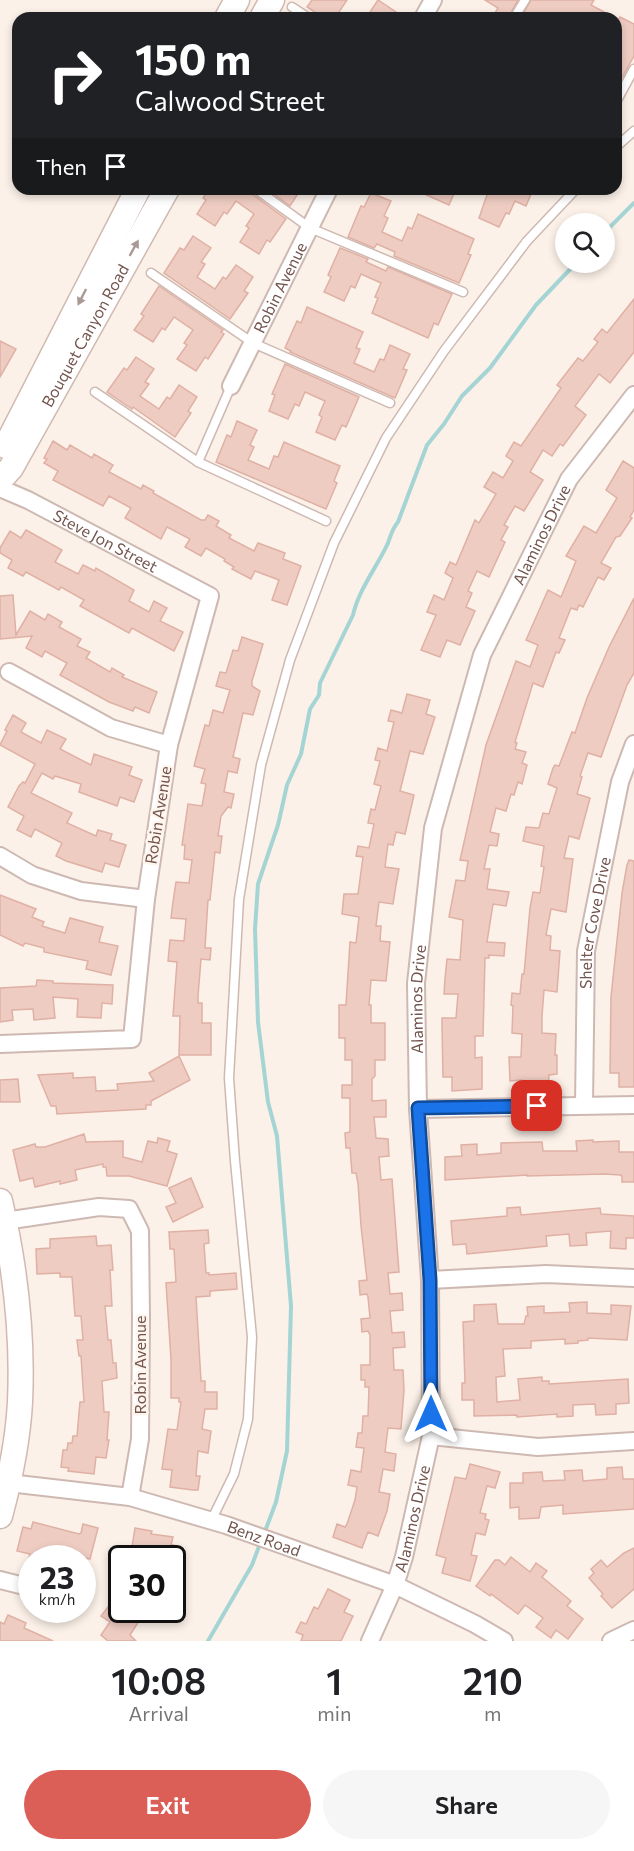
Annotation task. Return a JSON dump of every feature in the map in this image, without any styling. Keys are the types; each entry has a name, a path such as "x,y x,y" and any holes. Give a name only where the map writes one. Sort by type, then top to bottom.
{"main road":[{"name":"Bouquet Canyon Road","path":"0,457 135,195"},
{"name":"Bouquet Canyon Road","path":"0,480 11,468 164,195"},
{"path":"0,1516 9,1483 20,1403 18,1316 2,1211"}],"street":[{"name":"Robin Avenue","path":"231,386 326,195"},
{"name":"Alaminos Drive","path":"369,1641 395,1585 417,1504 431,1436 430,1280 418,1108 416,983 434,828 482,655 569,479 634,396"},
{"name":"Steve Jon Street","path":"0,488 28,500 210,596"},
{"name":"Robin Avenue","path":"0,1044 132,1039 146,899 169,746 210,596"},
{"path":"9,672 111,728 169,746"},
{"name":"Shelter Cove Drive","path":"584,1105 586,951 620,782 634,744"},
{"path":"0,856 32,875 81,891 146,899"},
{"path":"418,1108 634,1105"},
{"name":"Robin Avenue","path":"2,1211 129,1209 140,1231 140,1439 130,1497"},
{"path":"430,1280 546,1274 634,1278"},
{"path":"431,1436 538,1447 634,1441"},
{"name":"Benz Road","path":"9,1483 130,1497 219,1523 395,1585 475,1624 504,1641"},
{"path":"0,1580 18,1584"},
{"path":"611,1641 634,1630"}],"lane":[{"path":"271,7 288,12"},
{"path":"622,91 634,69"},
{"path":"622,142 634,131"},
{"path":"264,195 310,228 463,292"},
{"path":"219,1523 248,1419 252,1337 229,1078 239,899 261,765 290,660 334,543 386,438 444,351 527,241 570,195"},
{"path":"151,273 253,343 390,403"},
{"path":"198,462 231,386"},
{"path":"95,392 198,462 326,521"}],"building":[{"path":"312,0 347,0 339,12 315,12 307,7"},
{"path":"378,0 396,12 370,12"},
{"path":"485,0 518,0 511,12 496,12 498,8"},
{"path":"531,0 594,0 591,5 604,12 524,12"},
{"path":"622,18 634,24 634,56 622,77"},
{"path":"205,195 253,195 286,219 270,242 267,240 259,254 240,242 254,214 236,201 227,214 224,212 215,226 197,214 206,200 203,198"},
{"path":"275,195 297,195 290,206"},
{"path":"370,195 391,201 384,216 388,218 382,232 402,241 408,227 412,229 418,214 474,239 468,254 471,255 459,283 394,256 395,252 377,244 374,248 348,237 361,206 364,207"},
{"path":"426,195 453,195 449,205"},
{"path":"487,195 531,195 526,206 515,201 499,227 479,218"},
{"path":"193,236 211,248 201,262 205,264 197,277 215,289 223,277 226,279 236,265 253,277 244,291 248,293 230,319 164,273 180,248 184,250"},
{"path":"340,248 368,259 366,262 386,271 388,267 452,294 438,325 434,323 428,338 372,313 381,283 361,274 355,288 351,286 344,301 324,292 331,277 328,275"},
{"path":"159,286 223,330 221,332 224,334 208,359 205,357 196,371 177,359 187,345 184,343 193,330 174,317 165,330 162,328 153,342 134,330 144,316 141,314"},
{"path":"634,299 634,352 610,383 599,374 575,406 586,415 563,446 560,444 552,456 543,450 530,472 543,480 524,511 515,506 504,525 508,527 501,540 505,542 489,577 477,571 468,591 472,593 466,607 475,611 460,645 447,640 440,657 421,650 436,615 427,612 434,595 444,600 453,578 445,573 450,562 456,565 475,520 479,523 496,494 484,487 493,472 503,478 513,461 506,456 514,442 521,446 561,388 557,385 578,358 583,361 598,342 594,339 602,329 607,333"},
{"path":"307,307 363,332 356,348 360,349 354,363 374,372 380,359 384,360 390,345 410,354 403,369 407,370 395,398 285,348 297,321 301,323"},
{"path":"0,341 16,349 0,377"},
{"path":"136,357 154,369 145,382 149,384 140,396 159,409 167,397 170,399 179,385 197,397 188,411 191,413 175,437 133,407 132,409 107,392 124,368 127,370"},
{"path":"285,364 359,397 346,427 342,425 335,440 316,432 322,417 319,415 325,401 305,392 299,406 295,404 288,419 269,411 275,395 272,394"},
{"path":"237,421 257,430 250,445 254,447 248,460 269,469 274,456 278,457 284,442 340,466 334,481 337,483 326,509 216,462 227,435 231,437"},
{"path":"53,441 67,450 70,445 92,458 94,454 113,465 109,472 141,489 143,485 201,520 205,520 208,515 219,521 216,526 231,535 229,538 254,551 258,543 285,553 283,559 301,566 287,605 272,600 279,580 255,571 251,579 232,569 234,567 224,561 225,559 206,548 201,556 185,547 190,539 167,527 161,539 125,518 131,508 109,496 103,506 53,480 58,471 44,463 47,459 44,458"},
{"path":"623,461 634,468 634,510 630,517 632,518 620,536 616,537 601,563 611,568 604,580 598,577 583,607 579,605 577,610 571,608 559,638 565,640 559,653 556,652 543,687 533,683 515,742 517,743 515,749 526,752 522,763 527,765 522,784 518,782 514,795 511,794 506,811 496,808 490,832 499,834 497,846 489,845 484,869 490,869 487,889 509,892 506,906 493,904 487,942 505,943 504,956 489,955 489,958 485,958 483,1036 475,1036 475,1058 482,1057 482,1089 452,1091 452,1077 443,1077 442,1018 456,1018 458,994 444,994 445,979 447,959 460,960 463,920 449,917 456,880 465,881 468,861 460,860 486,745 516,661 530,667 538,645 526,640 548,590 561,597 576,561 566,556 584,526 596,533 617,498 606,490"},
{"path":"26,530 62,550 55,562 78,574 83,565 95,571 96,568 134,590 129,601 149,612 154,601 167,608 160,621 183,632 174,651 132,628 129,633 80,606 84,600 61,587 59,590 26,572 23,576 8,568 12,560 0,553 0,548 10,531 21,538"},
{"path":"13,595 16,635 30,611 45,620 48,614 62,622 59,627 81,639 77,646 90,652 86,658 110,672 112,668 124,675 122,677 157,692 149,713 135,707 133,711 109,702 60,675 67,663 45,651 42,657 26,648 32,636 0,639 0,596"},
{"path":"634,598 634,673 627,685 601,757 588,753 580,776 582,777 577,794 590,798 579,839 569,836 564,858 573,859 566,912 551,909 546,935 551,936 550,950 560,951 557,992 544,990 542,1016 542,1033 556,1034 557,1074 549,1075 548,1089 522,1090 522,1080 510,1081 509,1057 521,1057 522,1034 512,1033 512,993 520,994 533,892 540,893 544,867 541,866 544,846 523,841 526,827 539,828 543,813 549,814 557,788 548,784 553,768 555,765 559,766 572,732 575,733 609,647"},
{"path":"242,637 263,644 252,681 252,686 260,691 253,715 243,713 233,757 240,759 237,773 228,771 224,792 234,794 231,808 228,807 221,816 218,836 222,836 220,853 215,852 210,900 208,900 205,948 211,948 210,960 201,959 198,1003 202,1003 202,1023 211,1023 211,1055 179,1055 180,1016 173,1016 177,962 168,961 170,940 184,941 186,919 171,918 176,882 189,883 192,860 184,859 185,845 182,845 188,804 202,806 206,784 201,783 205,769 194,766 199,747 205,725 209,726 213,710 223,713 230,690 216,686 220,672 226,673 233,650 238,651"},
{"path":"407,694 430,700 426,714 435,717 423,754 410,751 400,791 414,795 405,834 396,832 393,845 388,844 385,867 399,869 393,904 379,902 376,926 381,926 380,941 390,942 386,981 371,980 369,1005 371,1005 371,1023 385,1023 385,1060 375,1060 372,1101 386,1100 386,1117 374,1117 376,1138 388,1139 389,1156 379,1157 381,1180 392,1179 399,1272 388,1273 390,1294 402,1293 403,1310 390,1311 392,1333 404,1332 405,1347 393,1348 394,1370 403,1370 404,1390 401,1429 388,1428 385,1452 396,1454 394,1471 383,1469 379,1492 390,1494 387,1511 378,1536 368,1532 362,1548 333,1537 337,1524 345,1527 347,1524 355,1500 357,1487 348,1485 351,1470 361,1472 364,1448 356,1447 358,1433 362,1433 363,1416 368,1416 369,1387 365,1387 365,1380 361,1380 361,1365 370,1365 370,1335 368,1331 362,1332 361,1319 370,1318 367,1294 360,1295 359,1281 367,1280 358,1183 356,1173 352,1173 350,1148 346,1148 345,1133 350,1132 350,1098 342,1098 342,1085 352,1085 352,1060 345,1060 345,1038 339,1038 339,1005 346,1005 350,942 356,943 359,917 342,914 344,894 358,894 363,857 356,856 358,846 369,848 374,824 368,823 371,809 375,810 381,786 374,784 380,761 375,760 378,748 387,751 394,722 388,721 391,710 402,713"},
{"path":"13,715 26,723 21,732 41,743 47,730 66,739 60,749 91,765 94,754 132,767 129,775 142,780 134,802 120,797 117,806 79,792 81,784 55,776 53,779 42,773 31,793 72,813 67,823 96,836 98,830 112,834 110,840 126,845 119,867 105,863 102,872 66,861 56,856 62,843 35,829 31,837 17,830 24,816 8,807 19,786 25,783 35,764 0,745"},
{"path":"629,860 634,861 634,1087 619,1087 619,1073 610,1073 611,997 622,893"},
{"path":"0,895 36,909 32,917 44,922 42,926 65,933 70,918 103,927 99,942 118,946 111,975 86,969 88,961 44,952 44,948 25,943 23,946 0,935"},
{"path":"37,980 53,981 53,983 113,985 112,1004 102,1003 101,1018 77,1017 78,999 53,997 55,1018 34,1020 33,1009 12,1010 13,1020 0,1022 0,988 36,986"},
{"path":"179,1056 190,1080 151,1101 151,1105 146,1105 146,1109 57,1114 56,1106 51,1106 38,1075 73,1073 73,1078 95,1077 96,1091 118,1090 117,1084 154,1081 149,1073"},
{"path":"18,1079 20,1102 0,1102 0,1080"},
{"path":"84,1134 86,1142 123,1141 123,1157 142,1162 148,1141 157,1143 158,1138 170,1141 167,1151 177,1154 167,1186 129,1176 107,1176 106,1167 103,1167 103,1164 75,1170 77,1180 60,1184 60,1181 35,1187 33,1178 20,1181 13,1150 35,1144 36,1147 45,1147"},
{"path":"593,1140 593,1142 619,1141 619,1152 634,1152 634,1182 622,1182 620,1175 605,1174 527,1175 445,1180 445,1157 462,1156 461,1145 477,1144 477,1155 501,1153 501,1143 542,1142 543,1151 577,1151 576,1141"},
{"path":"191,1178 203,1207 173,1222 166,1207 176,1203 169,1188"},
{"path":"520,1207 521,1215 600,1208 601,1214 634,1216 634,1238 626,1238 626,1249 610,1248 611,1231 586,1233 587,1245 570,1246 569,1234 546,1236 547,1246 467,1254 466,1244 453,1245 451,1221 507,1216 507,1208"},
{"path":"208,1230 209,1243 204,1244 206,1273 209,1275 236,1273 237,1289 210,1291 210,1296 196,1297 201,1381 205,1381 205,1392 217,1392 217,1409 205,1409 202,1429 211,1431 208,1453 198,1451 196,1476 200,1476 198,1490 193,1490 170,1487 172,1470 162,1469 168,1429 177,1430 181,1402 179,1398 171,1398 166,1283 176,1282 174,1249 170,1249 169,1232"},
{"path":"96,1236 97,1246 111,1245 112,1306 105,1306 108,1340 111,1340 117,1378 102,1381 104,1412 109,1412 107,1440 109,1440 106,1458 96,1457 94,1474 68,1471 69,1468 61,1467 63,1450 67,1450 68,1443 72,1443 73,1436 77,1436 80,1402 84,1402 81,1356 79,1356 77,1340 83,1340 81,1316 75,1316 72,1277 60,1277 60,1273 37,1274 36,1249 50,1248 50,1239"},
{"path":"587,1302 587,1313 611,1314 611,1305 631,1306 627,1340 588,1338 578,1343 565,1344 565,1339 531,1341 531,1348 503,1349 505,1376 496,1377 497,1402 520,1400 518,1379 542,1377 542,1381 549,1381 549,1384 628,1379 629,1403 616,1404 616,1414 596,1415 595,1404 573,1405 573,1416 557,1417 557,1414 517,1417 517,1415 474,1416 474,1400 462,1400 462,1383 465,1383 463,1322 474,1321 474,1305 496,1304 498,1324 524,1324 528,1316 527,1307 544,1306 544,1313 570,1312 569,1303"},
{"path":"470,1464 500,1472 495,1488 487,1486 480,1513 486,1514 485,1519 489,1520 485,1535 476,1533 471,1555 477,1556 470,1581 442,1573 446,1558 436,1555 455,1477 466,1479"},
{"path":"622,1467 623,1479 634,1479 634,1509 563,1514 563,1505 541,1507 539,1518 519,1519 519,1507 510,1508 510,1483 523,1483 523,1473 542,1472 543,1481 565,1480 564,1471 582,1470 583,1481 607,1479 607,1468"},
{"path":"33,1522 79,1534 83,1524 98,1528 94,1545 18,1545 23,1527 31,1529"},
{"path":"135,1528 152,1531 151,1534 173,1537 171,1545 132,1545"},
{"path":"634,1548 634,1589 612,1608 589,1578 594,1573 591,1569 601,1560 607,1567"},
{"path":"511,1557 530,1572 536,1563 547,1571 542,1577 571,1601 567,1606 583,1619 568,1639 556,1630 551,1638 536,1627 543,1618 525,1605 518,1614 476,1586 495,1560 505,1565"},
{"path":"328,1589 350,1600 344,1612 353,1616 341,1641 301,1641 303,1635 296,1632 301,1622 306,1624 314,1607 318,1609"},
{"path":"108,1607 108,1621 101,1616"},
{"path":"8,1615 18,1619 18,1623 26,1623 24,1628 53,1641 0,1641 0,1622 4,1624"},
{"path":"109,1623 138,1623 130,1635 136,1641 108,1641 101,1635"}],"waterway":[{"path":"615,222 634,203"},
{"path":"264,1534 276,1502 287,1451 291,1306 277,1136 268,1102 258,1022 255,929 258,884 278,825 287,785 301,754 310,709 319,695 320,683 364,587 398,522 427,445 462,396 490,368 536,305 567,273"},
{"path":"208,1641 252,1565 261,1541"}],"route":[{"path":"431,1414 430,1280 418,1108 537,1106"}]}
